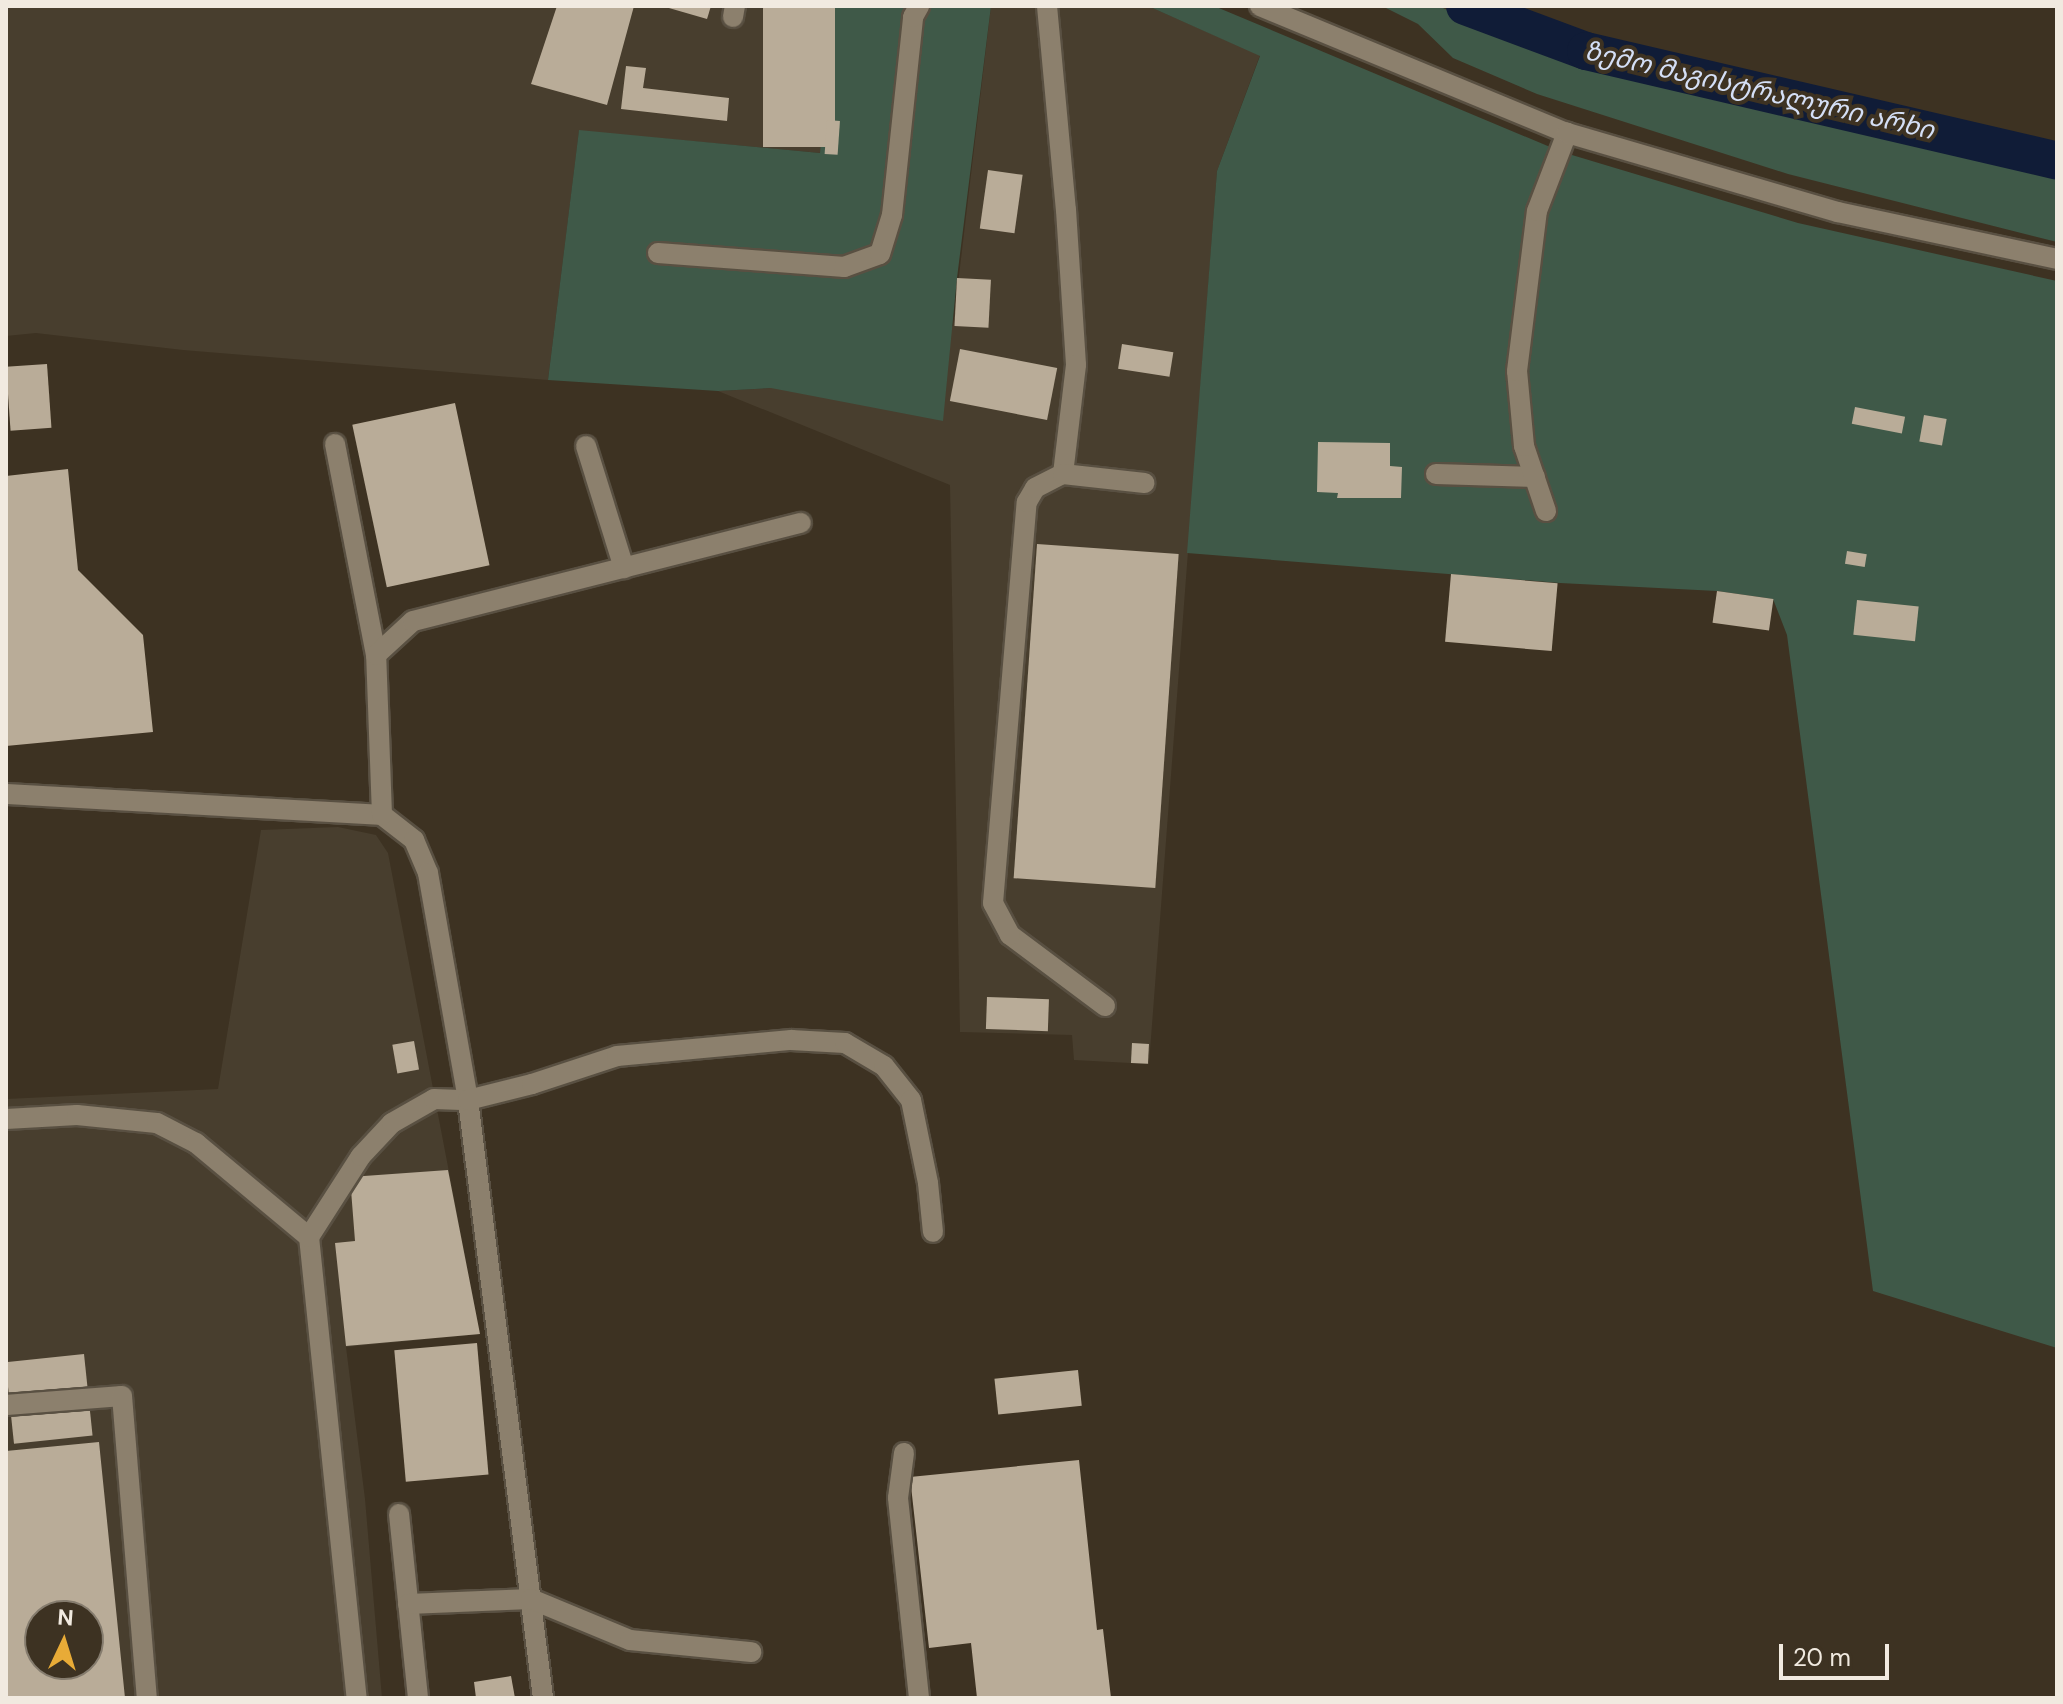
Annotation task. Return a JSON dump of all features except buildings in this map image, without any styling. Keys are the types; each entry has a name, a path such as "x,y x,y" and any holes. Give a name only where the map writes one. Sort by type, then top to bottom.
{"street":[{"path":"658,253 844,267 880,254 892,215 913,17 919,6"},
{"path":"1047,6 1066,210 1076,365 1063,474"},
{"path":"1260,6 1567,133 1838,212 2057,259"},
{"path":"1546,511 1524,446 1517,371 1537,211 1567,133"},
{"path":"335,444 376,655 382,815"},
{"path":"586,446 624,568"},
{"path":"1105,1006 1010,935 993,903 1027,502 1035,488 1063,474 1145,483"},
{"path":"1436,474 1535,477"},
{"path":"376,655 413,621 801,523"},
{"path":"6,794 382,815 414,840 428,873 468,1100 543,1698"},
{"path":"357,1698 309,1237 361,1156 392,1123 434,1099 468,1100 532,1084 617,1056 791,1040 845,1043 884,1066 911,1100 928,1183 933,1232"},
{"path":"6,1119 77,1115 157,1123 196,1143 309,1237"},
{"path":"6,1405 122,1396 147,1698"},
{"path":"904,1453 898,1498 919,1698"},
{"path":"399,1514 418,1698"},
{"path":"408,1604 531,1599 630,1640 751,1652"}],"shaded area":[{"path":"6,6 835,6 821,153 579,131 548,380 183,350 36,333 6,336"},
{"path":"991,6 1148,6 1260,55 1217,171 1149,1064 1074,1060 1072,1035 960,1032 950,485 718,391 771,388 953,326"},
{"path":"338,827 376,835 388,853 480,1334 346,1347 365,1499 382,1698 6,1698 6,1099 218,1089 261,830"}],"green space":[{"path":"835,6 991,6 957,278 943,421 771,388 718,391 548,380 579,130 820,153"},
{"path":"1148,6 1214,6 1562,152 1798,223 2057,281 2057,1348 1873,1291 1787,635 1773,599 1717,591 1560,583 1187,553 1217,171 1260,56"},
{"path":"1382,6 1438,6 1578,63 2057,177 2057,242 1788,174 1537,94 1453,58 1418,24"}],"waterway":[{"name":"ზემო მაგისტრალური არხი","path":"1465,6 1586,51 2057,161"}]}
